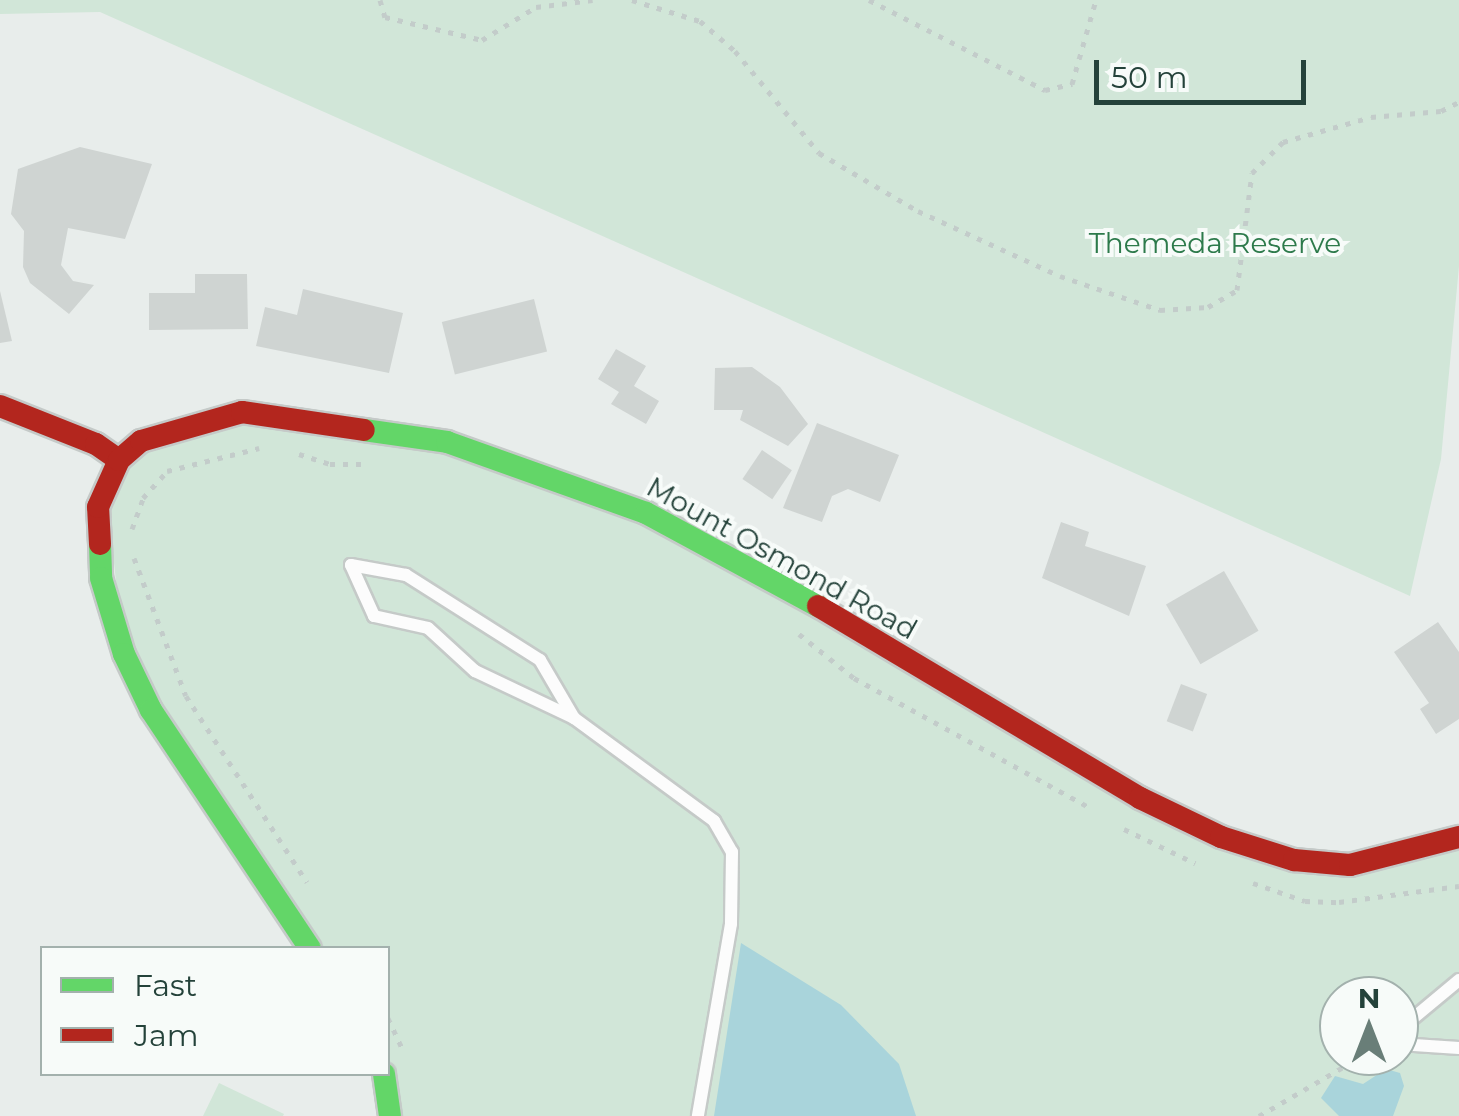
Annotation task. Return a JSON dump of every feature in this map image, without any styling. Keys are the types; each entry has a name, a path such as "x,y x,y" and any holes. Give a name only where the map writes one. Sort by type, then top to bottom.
{"street":[{"path":"0,406 96,444 119,460 98,507 100,578 124,654 151,710 309,946"},
{"name":"Mount Osmond Road","path":"119,460 142,441 183,424 242,412 447,442 646,514 839,618 1140,798 1221,837 1294,860 1350,865 1459,837"},
{"path":"384,1076 390,1116"}],"lane":[{"path":"574,718 540,660 406,576 351,566 374,616 428,628 475,671 574,718 714,821 732,852 731,924 698,1116"},
{"path":"1419,1013 1459,980"},
{"path":"1419,1045 1459,1048"}],"path":[{"path":"380,0 386,17 482,40 536,7 593,0"},
{"path":"632,0 700,21 735,51 819,153 836,163 918,211 1060,276 1160,310 1208,308 1237,290 1252,173 1283,142 1459,102"},
{"path":"868,0 1045,90 1072,84 1096,0"},
{"path":"271,449 206,458 167,472 142,498 128,540 186,696 310,886"},
{"path":"287,450 330,464 378,466"},
{"path":"788,625 854,678 1099,814"},
{"path":"1111,821 1208,866"},
{"path":"1239,876 1305,901 1459,886"},
{"path":"1259,1116 1328,1076"}],"green space":[{"name":"Themeda Reserve","path":"0,0 1459,0 1459,266 1441,459 1410,596 100,12 0,14"},
{"path":"183,424 344,425 646,514 1004,719 1294,860 1459,837 1459,1116 390,1116 390,946 309,946 124,654 105,481"},
{"path":"219,1083 284,1114 203,1116"}],"water":[{"path":"741,943 841,1005 899,1064 916,1116 714,1116"},
{"path":"1335,1076 1363,1084 1375,1076 1401,1076 1404,1086 1393,1116 1339,1116 1321,1098"}],"building":[{"path":"80,147 152,164 125,239 68,228 61,265 73,281 94,285 69,314 30,283 23,267 24,231 11,214 18,169"},
{"path":"195,274 247,274 248,329 149,330 149,293 195,293"},
{"path":"303,289 403,313 389,373 256,346 265,307 297,315"},
{"path":"0,291 12,341 0,343"},
{"path":"534,299 547,351 455,374 442,322"},
{"path":"616,349 646,366 634,386 659,401 646,424 611,404 619,392 598,379"},
{"path":"752,367 780,387 808,424 788,446 740,420 743,410 714,410 715,368"},
{"path":"817,423 899,455 880,502 848,489 832,496 822,522 783,508"},
{"path":"762,450 792,470 772,499 742,479"},
{"path":"1061,522 1089,532 1085,546 1146,566 1129,616 1042,578"},
{"path":"1224,571 1258,631 1200,664 1166,604"},
{"path":"1438,622 1459,652 1459,719 1436,734 1420,709 1429,703 1394,652"},
{"path":"1181,684 1207,694 1193,731 1167,721"}],"traffic: fast":[{"path":"364,430 447,442 646,513 818,606"},
{"path":"100,544 101,578 124,654 151,710 309,946"},
{"path":"384,1076 390,1116"}],"traffic: jam":[{"path":"0,406 96,444 119,460"},
{"path":"100,544 98,507 119,460 141,441 242,412 364,430"},
{"path":"818,606 1140,798 1221,837 1294,860 1350,865 1459,837"}]}
